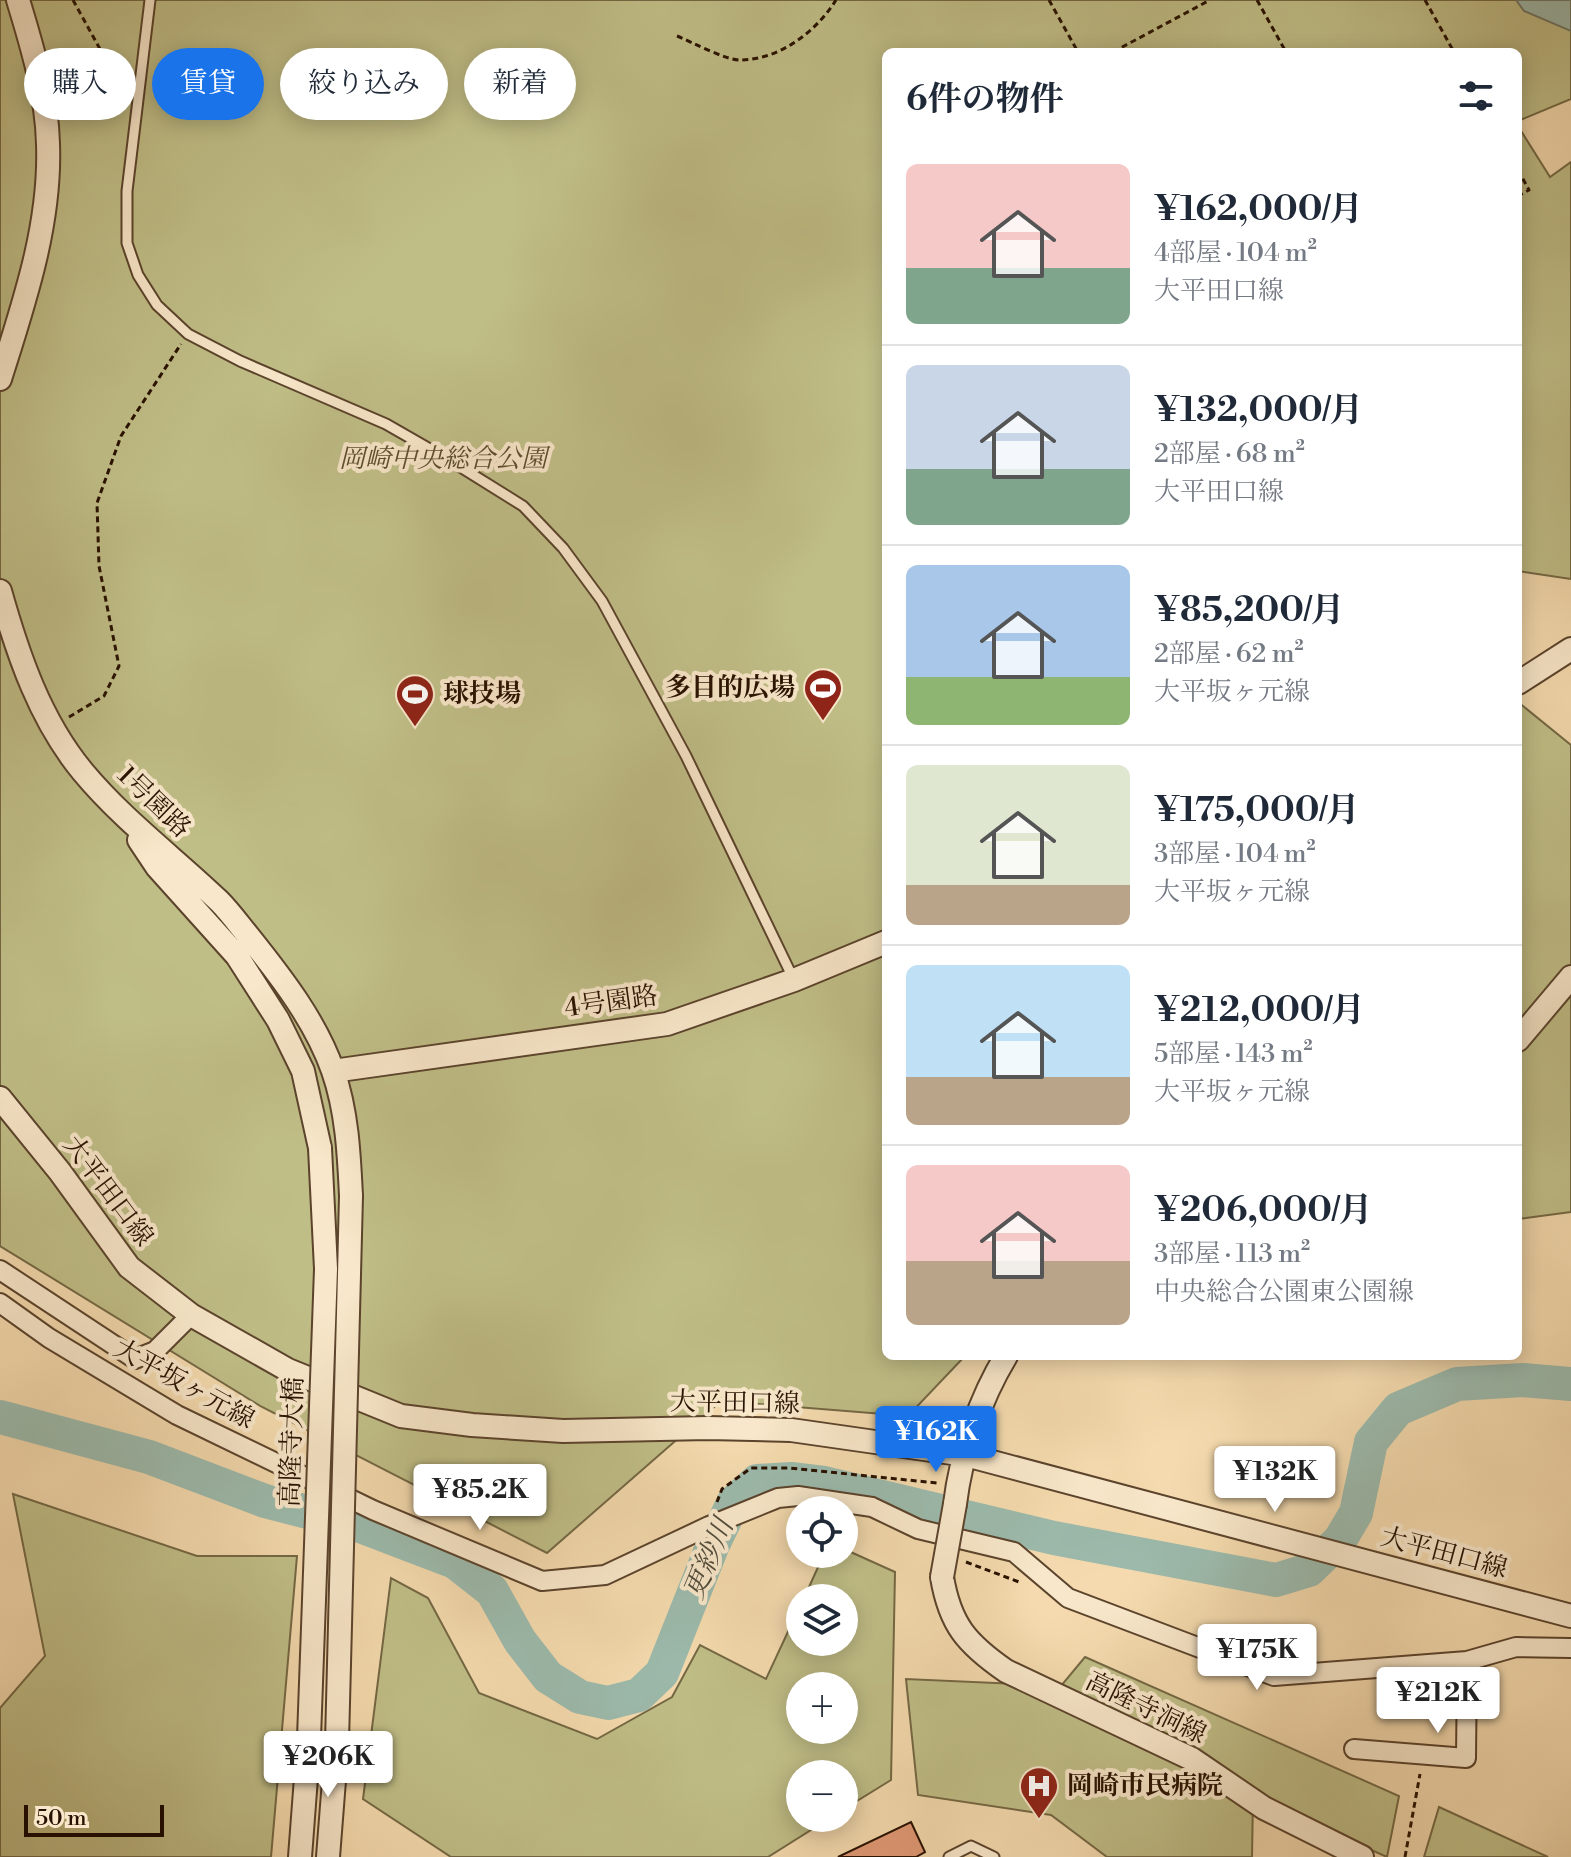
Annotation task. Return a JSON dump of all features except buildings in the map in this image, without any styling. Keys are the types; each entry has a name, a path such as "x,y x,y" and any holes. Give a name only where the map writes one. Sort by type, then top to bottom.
{"street":[{"path":"0,379 28,289 46,198 48,144 42,96 18,0"},
{"name":"1号園路","path":"0,591 4,620 51,727 83,771 118,809 222,903 279,975 312,1027 333,1071 348,1139"},
{"path":"1522,680 1571,649"},
{"name":"高隆寺大橋","path":"118,809 157,867 237,956 278,1020 303,1071 320,1148 326,1269 309,1738 300,1857"},
{"name":"4号園路","path":"333,1071 667,1024 794,980 882,944"},
{"path":"1522,1035 1571,977"},
{"name":"大平田口線","path":"0,1098 60,1172 129,1267 191,1315 288,1370 401,1416 472,1425 563,1431 791,1430 966,1455 1571,1616"},
{"name":"高隆寺大橋","path":"328,1857 337,1742 351,1196 348,1139"},
{"path":"0,1270 135,1359 155,1351 191,1315"},
{"name":"大平坂ヶ元線","path":"0,1303 49,1338 177,1415 373,1510 542,1581 605,1575 709,1526 778,1498 798,1496 872,1507 918,1529 1014,1552 1068,1598 1274,1676 1467,1661 1516,1647 1571,1648"},
{"name":"高隆寺洞線","path":"1004,1360 975,1420 944,1554 942,1577 946,1605 962,1633 979,1653 1006,1671 1192,1759 1264,1808 1362,1857"},
{"path":"1354,1749 1466,1758 1467,1661"}],"lane":[{"path":"150,0 127,191 127,243 138,275 157,305 188,334 240,361 386,424 523,506 563,548 602,601 686,756 794,980"},
{"path":"949,1857 971,1846 994,1857"}],"path":[{"path":"73,0 118,82 141,80"},
{"path":"677,36 738,61 780,53 826,16 836,0"},
{"path":"1049,0 1076,48"},
{"path":"1120,48 1210,0"},
{"path":"1257,0 1284,48"},
{"path":"1425,0 1452,48"},
{"path":"1522,177 1529,190 1522,194"},
{"path":"51,727 104,696 119,666 99,566 97,503 121,436 188,334"},
{"path":"884,1478 956,1494"},
{"path":"944,1554 1004,1577"},
{"path":"1405,1857 1424,1755"}],"green space":[{"name":"岡崎中央総合公園","path":"0,0 1571,0 1571,99 1522,119 1522,48 882,48 882,1360 961,1360 908,1416 721,1401 547,1553 262,1407 0,1246"},
{"path":"1522,132 1550,177 1571,162 1571,579 1522,572"},
{"path":"1522,705 1571,745 1571,1212 1522,1218"},
{"path":"13,1494 197,1556 297,1556 271,1857 0,1857 0,1708 45,1656"},
{"path":"858,1555 895,1572 891,1780 858,1800 858,1760 786,1760 786,1832 808,1832 768,1857 451,1857 363,1799 391,1578 428,1598 479,1693 597,1739 672,1697 700,1645 766,1679 786,1636 786,1656 858,1656 858,1584 810,1584 818,1568 858,1568"},
{"path":"1085,1657 1399,1796 1387,1857 1253,1797 1252,1857 1107,1857 1051,1815 918,1795 906,1679 1061,1686"},
{"path":"1439,1807 1548,1857 1424,1857"}],"shaded area":[{"path":"1516,0 1571,0 1571,31 1524,11"}],"waterway":[{"name":"更紗川","path":"0,1417 149,1457 265,1501 358,1525 455,1562 492,1591 520,1641 548,1677 580,1697 608,1703 639,1695 662,1673 712,1547 733,1503 757,1481 791,1479 824,1483 1054,1538 1276,1580 1309,1570 1340,1540 1356,1513 1371,1442 1398,1409 1457,1384 1523,1380 1571,1384"}],"place":[{"name":"多目的広場","path":"823,722"},
{"name":"球技場","path":"415,728"},
{"name":"岡崎市民病院","path":"1039,1820"}]}
